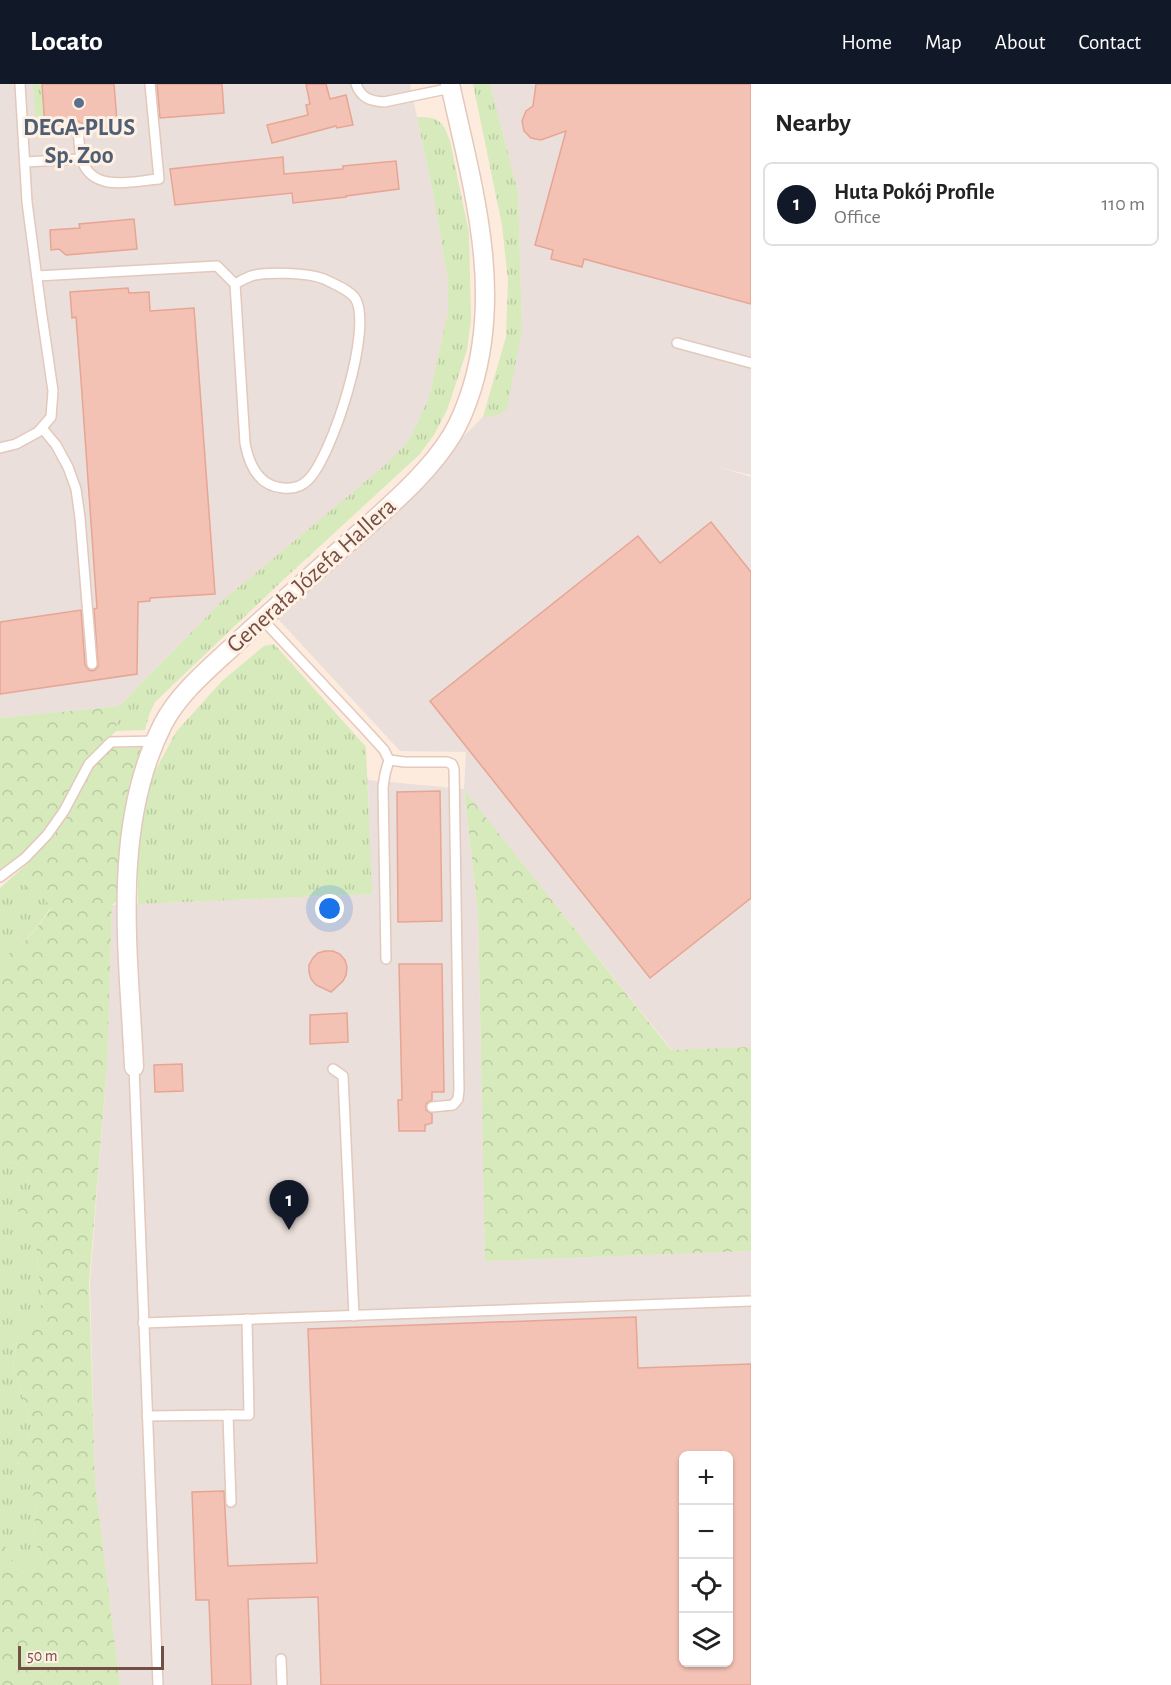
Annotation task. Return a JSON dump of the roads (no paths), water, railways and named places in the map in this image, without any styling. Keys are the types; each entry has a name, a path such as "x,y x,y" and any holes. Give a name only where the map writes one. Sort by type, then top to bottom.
{"street":[{"name":"Generała Józefa Hallera","path":"134,1067 127,928 128,851 136,800 144,770 164,721 192,686 262,619 392,504 432,462 452,434 467,404 478,370 484,340 486,298 483,242 451,86"}],"lane":[{"path":"0,448 16,444 42,428 51,417 53,391 27,202 20,84"},
{"path":"78,128 81,159 93,176 100,181 110,183 159,179 150,84"},
{"path":"356,84 364,98 384,102 451,86"},
{"path":"25,162 81,159"},
{"path":"37,276 217,266 235,284 245,443 248,459 262,481 275,488 291,489 302,485 309,479 334,432 357,353 360,321 355,298 339,286 313,275 253,275 235,284"},
{"path":"677,343 751,363"},
{"path":"42,428 68,467 76,489 92,664"},
{"path":"262,619 363,726 384,750 389,760 383,787 386,959"},
{"path":"0,877 25,858 47,835 64,811 88,764 111,741 155,741"},
{"path":"389,760 447,762 452,764 454,769 459,1090 458,1100 453,1104 432,1107"},
{"path":"134,1067 158,1685"},
{"path":"333,1069 343,1076 354,1316"},
{"path":"143,1323 751,1301"},
{"path":"147,1416 249,1415 247,1319"},
{"path":"228,1415 231,1502"},
{"path":"281,1659 282,1685"}],"place":[{"name":"DEGA-PLUS Sp. Zoo","path":"79,103"},
{"name":"Huta Pokój Profile","path":"289,1230"}]}
